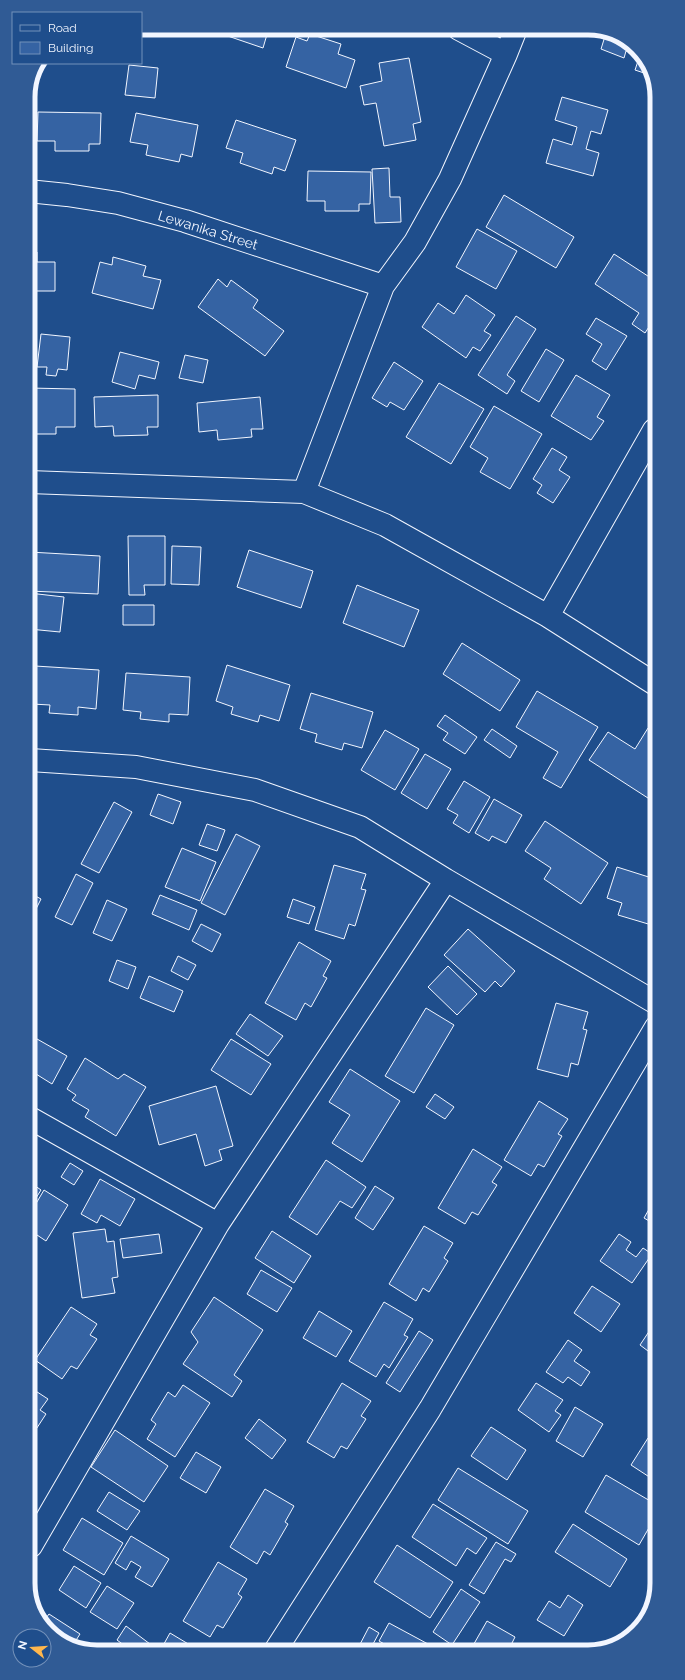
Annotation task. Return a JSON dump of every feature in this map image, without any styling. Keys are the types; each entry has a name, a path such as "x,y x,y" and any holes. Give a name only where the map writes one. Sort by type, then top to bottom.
{"street":[{"path":"470,35 506,54"},
{"path":"304,492 383,286 415,242 450,180 514,35"},
{"name":"Lewanika Street","path":"35,192 118,203 185,221 383,286"},
{"path":"548,616 650,437"},
{"path":"35,482 304,492 385,525 548,616 650,681"},
{"path":"35,760 136,767 255,790 360,827 446,880 650,999"},
{"path":"35,1539 218,1224 446,880"},
{"path":"279,1645 430,1409 650,1037"},
{"path":"35,1121 218,1224"}],"building":[{"path":"225,35 267,35 263,48"},
{"path":"310,35 313,35 341,44 338,54 355,60 346,88 286,67 296,37 307,41"},
{"path":"605,37 616,41 631,53 626,51 624,58 601,49"},
{"path":"409,58 421,122 413,124 416,140 384,146 376,103 364,105 360,86 382,81 379,63"},
{"path":"638,60 646,74 635,70"},
{"path":"129,65 158,68 155,98 125,95"},
{"path":"562,97 608,110 601,134 591,131 586,149 599,153 593,176 546,163 553,139 572,145 577,127 555,120"},
{"path":"38,112 101,113 100,144 89,144 89,151 55,151 55,141 37,141"},
{"path":"136,113 198,125 192,157 181,154 179,162 146,155 148,145 130,142"},
{"path":"236,120 296,140 285,171 274,167 272,174 240,163 243,153 226,148"},
{"path":"389,168 390,197 400,197 401,222 375,223 372,169"},
{"path":"308,171 371,172 370,204 359,204 359,211 325,211 325,201 307,201"},
{"path":"504,195 574,237 556,268 486,227"},
{"path":"477,229 517,251 496,289 456,267"},
{"path":"35,252 37,252 37,262 55,262 55,291 35,291"},
{"path":"614,254 650,277 650,325 645,333 632,324 639,313 595,284"},
{"path":"113,257 146,266 143,276 161,280 153,309 92,293 100,262 112,265"},
{"path":"218,279 227,287 231,280 258,300 253,308 284,331 265,356 198,307"},
{"path":"466,295 495,315 484,331 491,335 480,351 473,347 466,358 422,327 438,303 454,314"},
{"path":"516,316 536,329 507,375 515,381 507,394 478,375"},
{"path":"596,318 627,336 606,370 592,361 602,344 586,334"},
{"path":"41,334 70,337 67,370 58,369 56,376 46,375 47,367 37,367"},
{"path":"546,349 564,360 539,402 521,391"},
{"path":"120,352 159,362 155,379 139,375 135,389 112,382"},
{"path":"185,355 208,360 203,383 179,378"},
{"path":"394,362 423,381 404,410 390,402 387,407 372,398"},
{"path":"576,375 610,395 597,417 604,421 591,440 551,416"},
{"path":"439,383 484,409 451,464 406,437"},
{"path":"35,388 75,389 75,427 56,427 56,434 35,434"},
{"path":"158,395 158,427 147,427 148,435 114,436 113,426 95,427 94,397"},
{"path":"260,397 263,429 251,429 252,437 218,440 217,430 199,432 197,403"},
{"path":"494,406 542,434 510,489 480,472 488,458 470,447"},
{"path":"552,448 567,457 559,470 570,477 553,503 537,493 542,485 533,479"},
{"path":"128,536 165,536 165,585 144,585 145,595 129,595"},
{"path":"172,546 201,547 199,585 171,584"},
{"path":"249,550 313,571 301,608 237,587"},
{"path":"35,552 100,556 98,594 35,591"},
{"path":"357,585 419,610 404,647 343,623"},
{"path":"35,594 64,597 60,632 35,630"},
{"path":"123,605 154,605 154,625 123,625"},
{"path":"462,643 520,680 500,711 443,674"},
{"path":"227,665 290,685 279,721 260,715 258,722 231,714 233,707 216,701"},
{"path":"35,666 99,670 96,709 78,707 78,715 49,713 50,705 35,704"},
{"path":"126,673 190,677 188,715 169,714 169,722 140,719 141,712 123,710"},
{"path":"537,691 598,727 561,788 543,778 558,752 516,727"},
{"path":"311,693 373,712 362,748 344,743 342,750 315,742 317,734 300,729"},
{"path":"445,715 477,737 465,754 443,740 448,733 437,726"},
{"path":"648,728 650,729 650,799 589,760 608,732 635,749"},
{"path":"492,729 517,746 510,758 484,740"},
{"path":"385,730 419,749 395,790 361,770"},
{"path":"425,754 451,769 427,809 401,793"},
{"path":"464,781 490,797 469,833 453,823 458,815 447,809"},
{"path":"158,794 181,802 173,824 150,815"},
{"path":"494,799 522,815 506,843 492,836 489,841 475,833"},
{"path":"114,802 132,812 99,873 81,864"},
{"path":"545,821 608,863 581,904 544,879 551,868 525,851"},
{"path":"207,824 225,830 217,851 199,845"},
{"path":"236,834 260,846 225,915 201,903"},
{"path":"182,848 216,862 200,901 165,887"},
{"path":"334,865 366,874 361,889 366,890 355,926 349,924 344,939 315,930"},
{"path":"617,867 650,877 650,925 618,915 622,903 607,898"},
{"path":"76,874 93,883 72,925 55,917"},
{"path":"160,895 197,910 189,930 152,914"},
{"path":"35,896 41,899 35,911"},
{"path":"293,899 315,907 309,924 287,917"},
{"path":"107,900 127,909 112,941 93,933"},
{"path":"201,924 221,934 212,952 192,941"},
{"path":"468,929 515,971 501,987 495,981 485,992 444,955"},
{"path":"299,942 331,961 323,976 327,978 311,1007 305,1003 296,1020 265,1003"},
{"path":"178,956 196,965 188,980 171,971"},
{"path":"117,960 136,967 128,989 109,981"},
{"path":"448,966 477,994 457,1015 428,987"},
{"path":"149,976 183,991 174,1012 140,998"},
{"path":"556,1003 588,1012 583,1029 587,1030 578,1065 571,1063 568,1077 537,1069"},
{"path":"426,1008 454,1025 414,1093 385,1076"},
{"path":"250,1014 283,1036 268,1056 236,1034"},
{"path":"35,1038 67,1056 52,1084 36,1074 35,1076"},
{"path":"231,1039 271,1064 251,1095 211,1070"},
{"path":"85,1058 118,1079 124,1074 146,1087 116,1136 85,1117 89,1110 72,1100 76,1095 67,1089"},
{"path":"350,1069 400,1101 362,1162 332,1143 350,1115 329,1102"},
{"path":"216,1086 233,1146 219,1150 222,1160 205,1166 196,1134 159,1145 149,1106"},
{"path":"435,1094 454,1107 445,1119 426,1107"},
{"path":"539,1101 568,1119 558,1134 562,1136 544,1167 538,1164 531,1176 504,1160"},
{"path":"473,1149 502,1167 492,1182 497,1185 478,1215 472,1212 465,1224 438,1208"},
{"path":"326,1160 366,1187 352,1208 340,1201 317,1235 289,1217"},
{"path":"70,1163 83,1171 74,1185 61,1177"},
{"path":"100,1179 135,1199 120,1226 101,1215 97,1223 81,1214"},
{"path":"35,1186 41,1190 35,1200"},
{"path":"375,1186 394,1198 373,1230 355,1218"},
{"path":"44,1190 68,1205 46,1241 35,1234 35,1205"},
{"path":"650,1208 650,1222 644,1218"},
{"path":"424,1226 453,1243 444,1258 448,1261 429,1292 423,1288 416,1301 389,1284"},
{"path":"105,1229 107,1242 114,1241 118,1277 112,1278 115,1293 82,1298 73,1233"},
{"path":"272,1231 311,1256 294,1283 255,1258"},
{"path":"159,1234 162,1253 123,1258 120,1239"},
{"path":"619,1234 631,1242 626,1250 636,1257 643,1248 650,1253 650,1257 632,1283 600,1261"},
{"path":"261,1270 292,1288 277,1312 247,1294"},
{"path":"592,1286 620,1304 601,1332 574,1313"},
{"path":"214,1297 263,1330 234,1375 242,1381 232,1397 183,1364 198,1342 191,1332"},
{"path":"384,1302 413,1319 404,1335 408,1337 389,1368 384,1364 376,1377 349,1361"},
{"path":"71,1307 97,1324 90,1335 97,1339 77,1369 71,1366 62,1379 35,1360"},
{"path":"319,1311 352,1331 336,1357 303,1338"},
{"path":"650,1330 650,1352 640,1345"},
{"path":"419,1331 433,1340 400,1392 386,1383"},
{"path":"568,1340 582,1350 574,1361 590,1372 581,1386 568,1377 563,1383 546,1372"},
{"path":"342,1383 371,1401 361,1416 366,1419 347,1449 341,1446 334,1458 307,1442"},
{"path":"536,1383 563,1400 555,1411 561,1415 549,1432 518,1410"},
{"path":"183,1385 210,1403 175,1457 147,1439 156,1424 151,1420 168,1392 175,1397"},
{"path":"35,1391 48,1399 40,1410 46,1414 35,1431"},
{"path":"575,1407 603,1424 583,1457 556,1441"},
{"path":"259,1419 286,1440 272,1459 245,1438"},
{"path":"491,1427 526,1450 507,1480 471,1456"},
{"path":"115,1430 168,1466 144,1502 91,1467"},
{"path":"648,1438 650,1439 650,1477 631,1465"},
{"path":"196,1452 221,1467 206,1493 180,1478"},
{"path":"458,1468 528,1511 508,1544 438,1500"},
{"path":"606,1475 650,1501 650,1526 639,1545 585,1512"},
{"path":"265,1489 294,1506 285,1522 288,1524 270,1555 264,1551 257,1564 230,1547"},
{"path":"109,1492 140,1511 127,1530 97,1511"},
{"path":"433,1504 487,1538 476,1554 467,1548 456,1566 412,1537"},
{"path":"82,1518 123,1543 104,1575 63,1550"},
{"path":"573,1524 627,1559 610,1587 555,1552"},
{"path":"131,1536 169,1559 152,1587 135,1577 141,1567 131,1561 126,1570 115,1563"},
{"path":"496,1542 516,1554 511,1562 505,1559 484,1594 469,1585"},
{"path":"397,1545 453,1582 430,1618 374,1582"},
{"path":"218,1562 247,1579 238,1594 242,1597 223,1628 217,1625 210,1637 183,1621"},
{"path":"74,1566 101,1583 86,1608 59,1590"},
{"path":"107,1586 134,1603 117,1629 90,1612"},
{"path":"461,1589 480,1602 452,1645 433,1632"},
{"path":"568,1595 583,1605 564,1636 537,1620 549,1601 560,1608"},
{"path":"49,1614 80,1634 76,1641 66,1637 53,1627 46,1619"},
{"path":"487,1621 515,1637 511,1645 473,1645"},
{"path":"389,1623 428,1644 386,1645 379,1641"},
{"path":"126,1626 151,1645 124,1645 117,1640"},
{"path":"369,1627 379,1633 373,1645 360,1645"},
{"path":"170,1633 190,1645 163,1645"}]}
